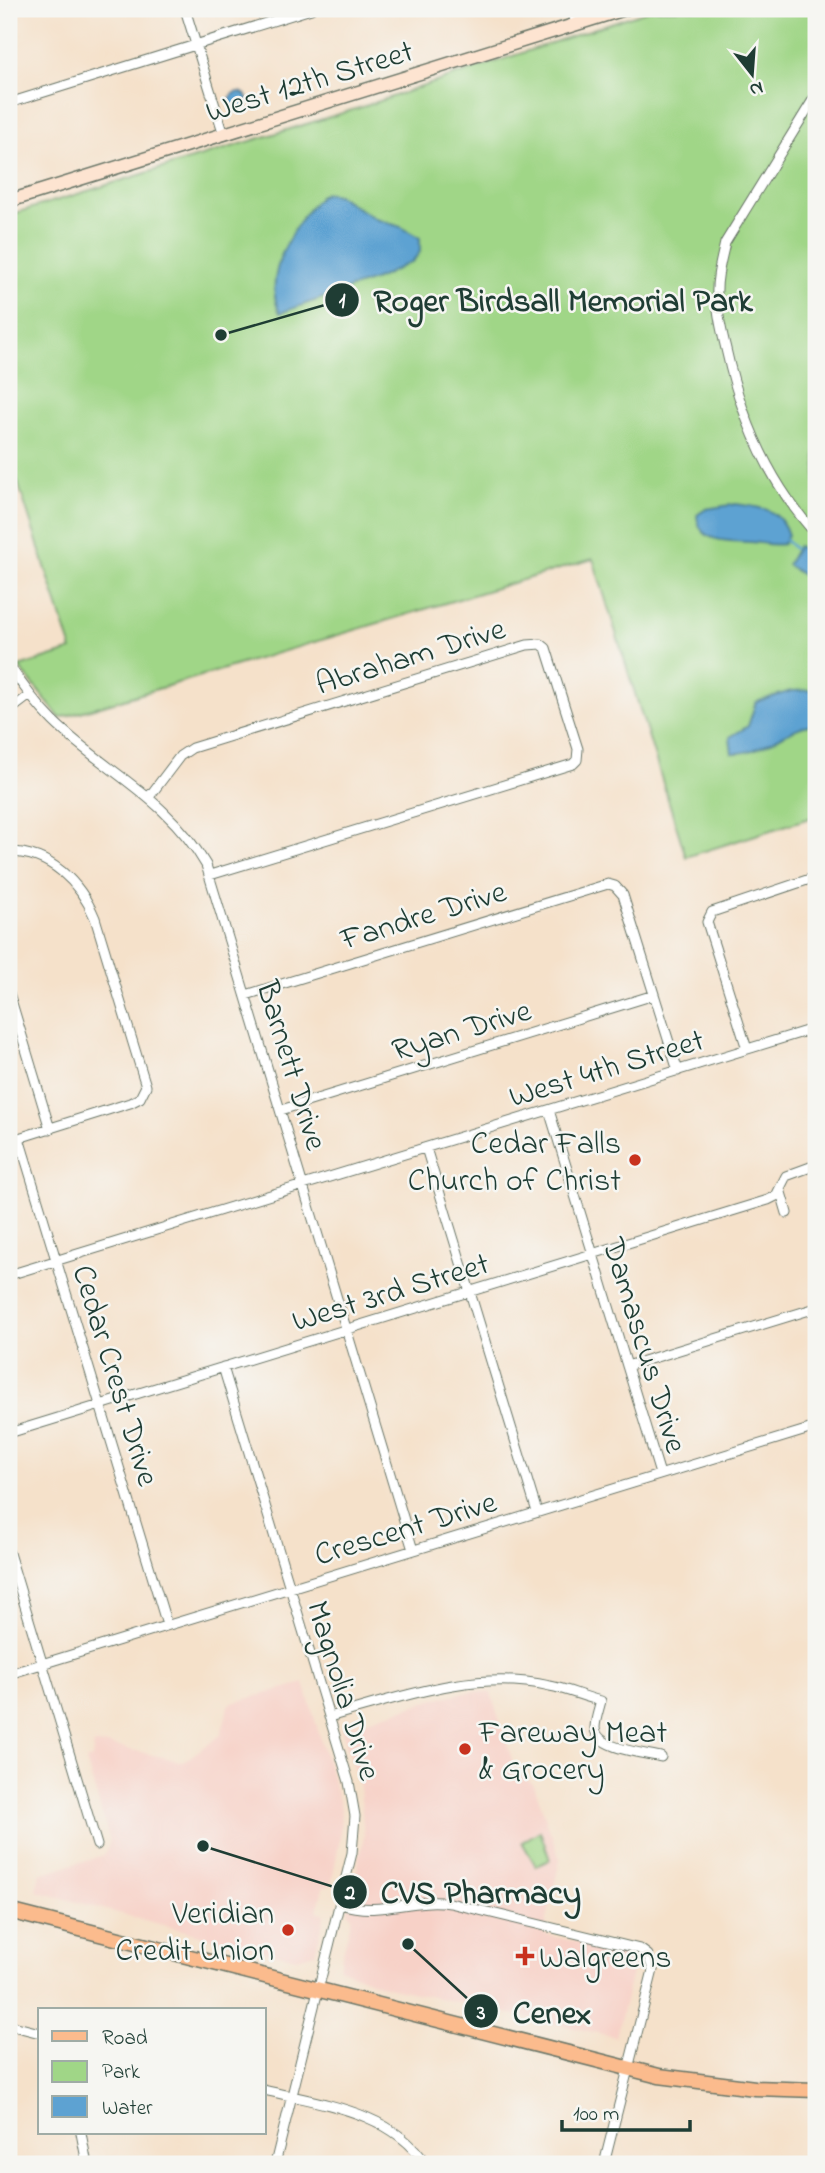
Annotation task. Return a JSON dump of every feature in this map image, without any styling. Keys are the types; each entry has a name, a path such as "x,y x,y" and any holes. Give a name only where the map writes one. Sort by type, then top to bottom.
{"main road":[{"name":"West 12th Street","path":"9,201 625,9"},
{"path":"9,1911 627,2067 695,2082 780,2090 816,2090"}],"street":[{"path":"185,9 224,135"},
{"path":"9,103 311,9"},
{"path":"572,9 576,24"},
{"path":"816,95 725,243 718,271 716,298 734,382 756,442 770,472 816,534"},
{"name":"Abraham Drive","path":"149,797 180,756 192,748 534,643 546,648 579,749 573,764 210,875"},
{"name":"Barnett Drive","path":"9,665 53,722 149,797 183,830 210,875 413,1550"},
{"path":"9,711 30,695"},
{"path":"9,852 51,863 71,878 85,896 95,918 146,1080 144,1093 136,1101 9,1141"},
{"path":"747,1049 707,922 708,916 712,912 816,877"},
{"name":"Fandre Drive","path":"246,995 601,885 615,886 623,895 654,995"},
{"path":"9,993 50,1129"},
{"path":"654,995 677,1071"},
{"name":"Ryan Drive","path":"281,1110 654,995"},
{"name":"West 4th Street","path":"9,1275 816,1028"},
{"name":"Damascus Drive","path":"549,1110 660,1474"},
{"name":"Cedar Crest Drive","path":"19,1138 167,1625"},
{"path":"426,1148 537,1512"},
{"name":"West 3rd Street","path":"9,1433 768,1200 776,1196 786,1176 816,1165"},
{"path":"780,1189 788,1213"},
{"path":"627,1366 816,1308"},
{"name":"Magnolia Drive","path":"223,1367 349,1782 355,1816 352,1853 275,2164"},
{"name":"Crescent Drive","path":"9,1674 816,1427"},
{"path":"9,1553 97,1845"},
{"path":"329,1717 426,1689 464,1683 500,1681 549,1685 601,1701 595,1727 597,1736 604,1744 661,1757"},
{"path":"340,1904 382,1910 438,1901 640,1949 648,1955 653,1970 604,2164"},
{"path":"9,2025 38,2032"},
{"path":"266,2090 356,2113 379,2123 402,2137 426,2164"},
{"path":"81,2134 87,2164"}],"shaded area":[{"path":"304,1683 341,1808 340,1839 331,1885 323,1888 317,1911 325,1914 315,1953 297,1958 245,1947 36,1891 40,1874 104,1855 110,1841 86,1761 92,1758 94,1744 110,1745 183,1762 221,1735 229,1704"},
{"path":"474,1691 491,1693 515,1769 534,1785 560,1859 544,1934 636,1957 616,2037 383,1986 339,1968 352,1917 348,1911 364,1836 360,1787 341,1728 439,1698"}],"green space":[{"path":"652,9 816,9 816,816 686,857 593,559 60,718 19,667 72,650 9,455 9,215 362,107"},
{"path":"540,1831 550,1860 536,1866 522,1842"}],"water":[{"path":"239,92 245,95 248,101 245,107 239,110 233,107 230,101 233,95"},
{"path":"324,193 337,195 376,219 401,227 420,238 420,252 413,261 379,278 280,313 275,298 275,282 284,248 303,217"},
{"path":"736,504 761,508 775,514 788,535 783,544 716,539 703,532 697,515 706,509"},
{"path":"798,546 816,557 816,589 810,580 787,565"},
{"path":"816,690 816,724 795,730 754,750 732,753 730,737 748,726 756,702 791,691"}],"waterway":[{"path":"785,540 795,549"}],"place":[{"name":"Roger Birdsall Memorial Park","path":"221,335"},
{"name":"Cedar Falls Church of Christ","path":"635,1160"},
{"name":"Fareway Meat & Grocery","path":"465,1749"},
{"name":"CVS Pharmacy","path":"203,1846"},
{"name":"Veridian Credit Union","path":"288,1930"},
{"name":"Cenex","path":"408,1944"},
{"name":"Walgreens","path":"525,1956"}]}
